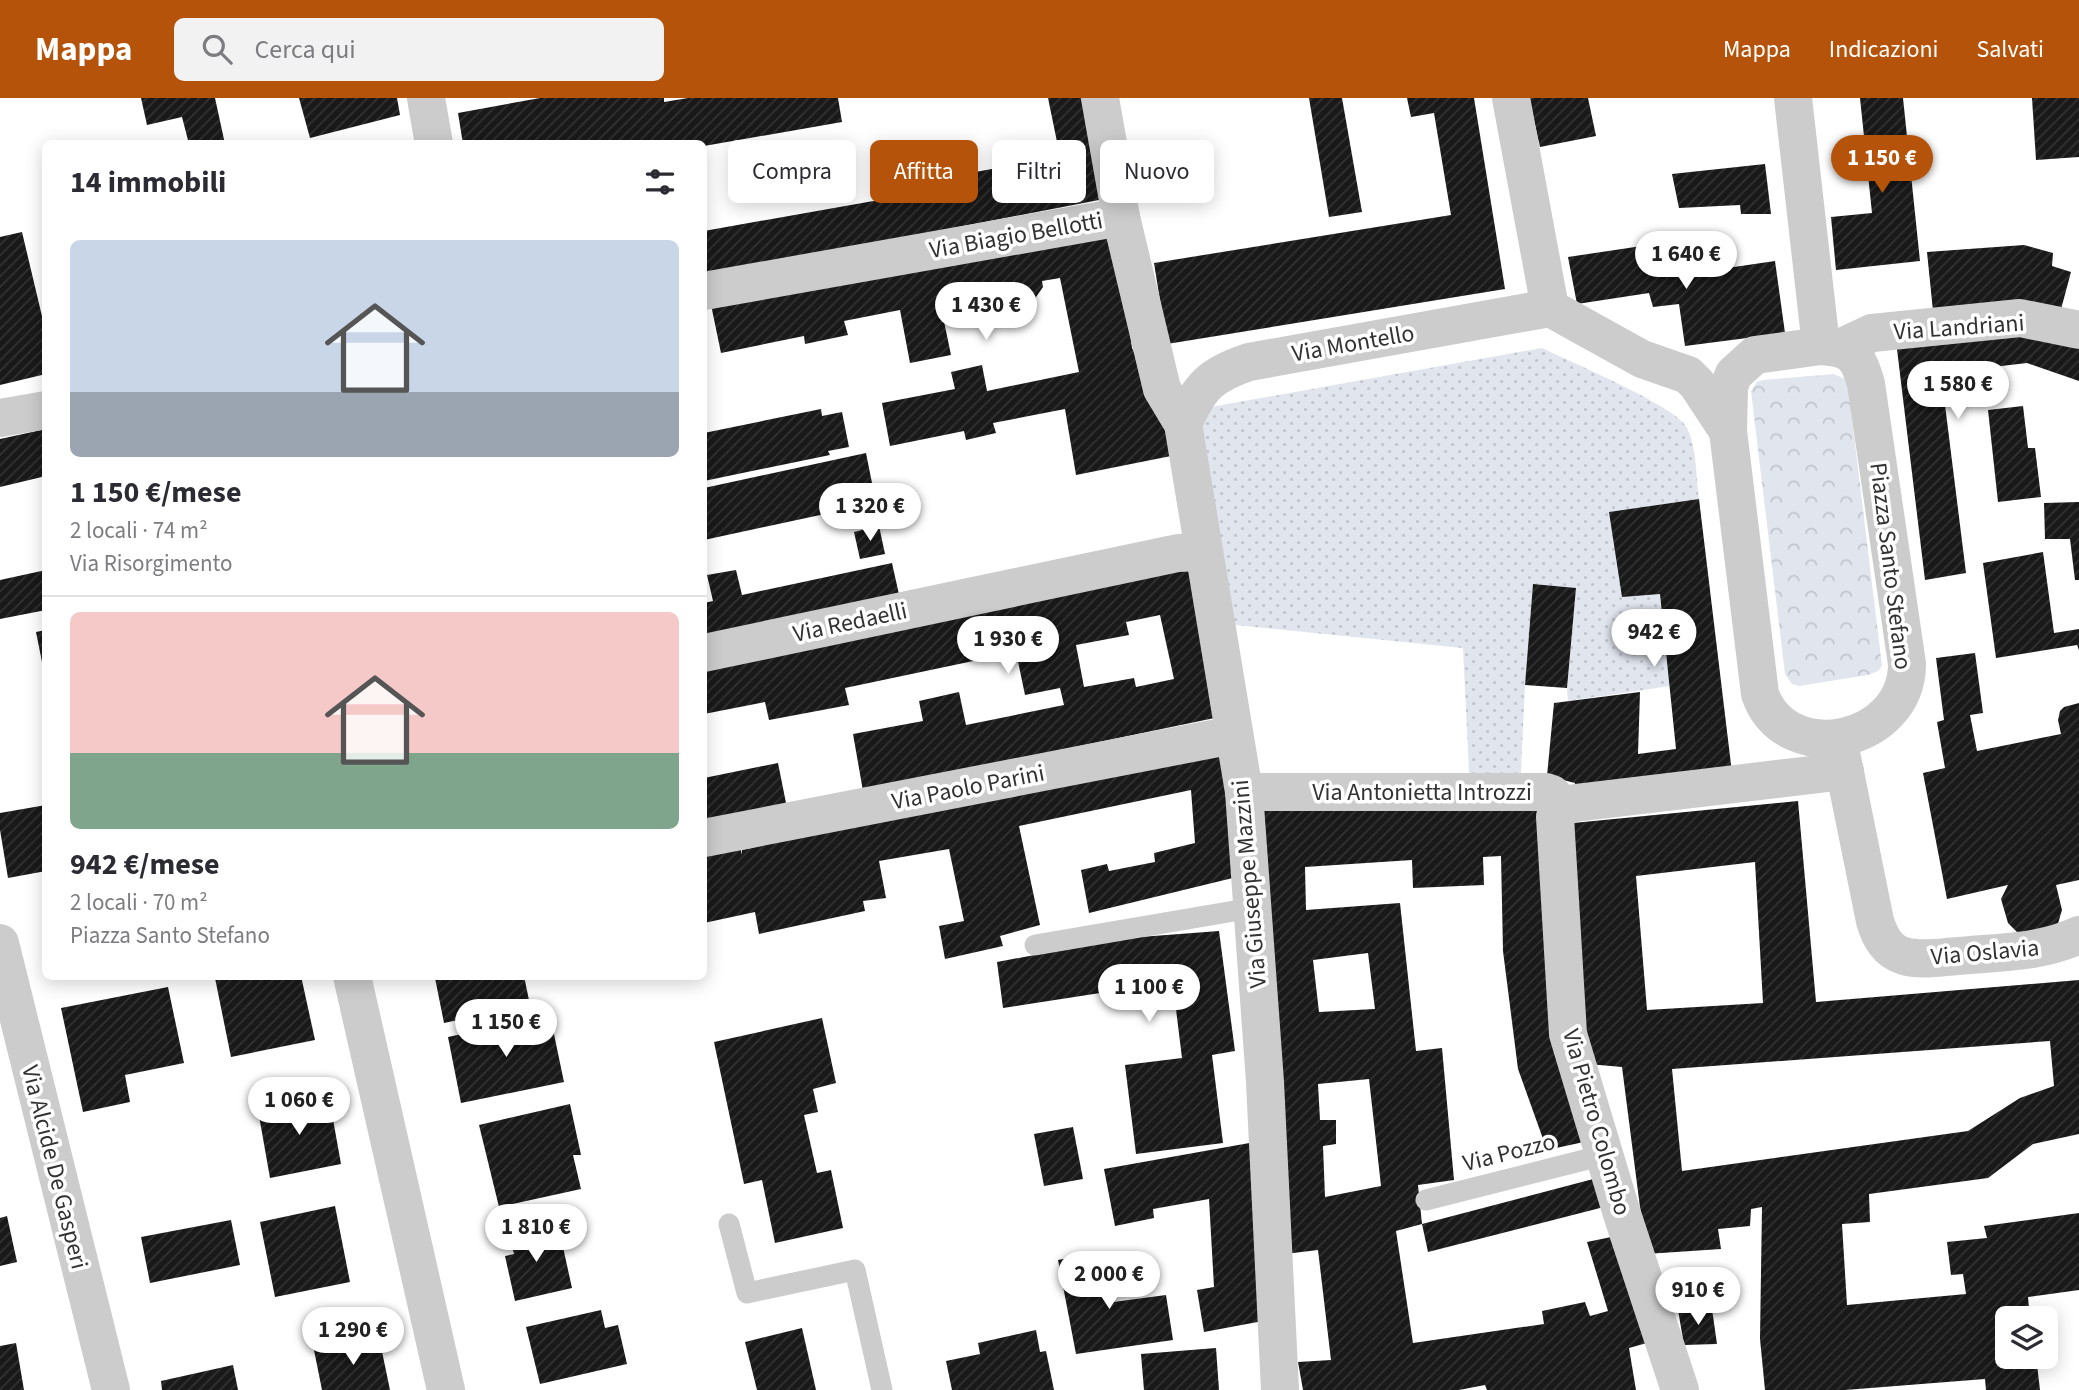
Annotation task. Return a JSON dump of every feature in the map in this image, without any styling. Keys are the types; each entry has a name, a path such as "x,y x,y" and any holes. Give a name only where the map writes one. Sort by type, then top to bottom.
{"street":[{"path":"426,98 433,140"},
{"name":"Via Giuseppe Mazzini","path":"1100,98 1121,217 1162,388 1183,424 1244,792 1265,1082 1280,1390"},
{"path":"1511,98 1550,308 1642,359 1688,375 1741,366 1755,355 1831,346 1793,98"},
{"name":"Via Biagio Bellotti","path":"707,290 1121,217"},
{"name":"Via Montello","path":"1183,424 1204,386 1216,376 1240,365 1550,308"},
{"name":"Via Landriani","path":"1831,346 1872,334 2020,318 2079,330"},
{"name":"Piazza Santo Stefano","path":"1741,366 1729,386 1728,431 1757,681 1763,702 1786,728 1817,738 1841,755 1887,715 1903,689 1908,673 1866,384 1862,369 1854,356 1831,346"},
{"name":"Piazza Santo Stefano","path":"1688,375 1728,431"},
{"path":"0,418 42,411"},
{"name":"Via Redaelli","path":"707,652 1178,553 1203,552"},
{"name":"Via Paolo Parini","path":"707,837 1233,735"},
{"name":"Via Antonietta Introzzi","path":"1244,792 1546,792 1552,794 1563,807 1841,755"},
{"name":"Via Oslavia","path":"1841,755 1875,921 1881,937 1890,948 1904,956 1928,958 2051,946 2079,935"},
{"name":"Via Pietro Colombo","path":"1563,807 1555,817 1569,1034 1604,1155 1680,1390"},
{"name":"Via Alcide De Gasperi","path":"0,943 111,1390"},
{"path":"353,980 446,1390"}],"lane":[{"path":"1035,945 1252,908"},
{"name":"Via Pozzo","path":"1426,1200 1604,1155"},
{"path":"729,1224 747,1293 855,1270 882,1390"}],"green space":[{"path":"1542,348 1661,406 1676,416 1689,432 1694,451 1699,499 1610,512 1660,594 1670,686 1568,701 1576,589 1533,584 1520,792 1470,792 1463,648 1235,625 1194,410"},
{"path":"1834,374 1845,379 1848,386 1882,666 1868,675 1799,686 1792,684 1785,674 1751,391 1757,382 1763,380"}],"building":[{"path":"141,98 215,98 224,140 188,140 182,117 147,125"},
{"path":"299,98 397,98 400,115 310,138"},
{"path":"540,98 664,98 664,102 688,98 838,98 842,122 707,145 707,140 462,140 458,113"},
{"path":"1048,98 1085,98 1100,178 1100,200 1086,202 1086,140 1057,140"},
{"path":"1309,98 1342,98 1362,212 1329,217"},
{"path":"1407,98 1474,98 1505,289 1167,344 1154,263 1451,215 1434,113 1411,117"},
{"path":"1529,98 1588,98 1596,136 1540,147"},
{"path":"1860,98 1903,98 1920,261 1836,270 1831,217 1872,213"},
{"path":"2032,98 2079,98 2079,157 2036,160"},
{"path":"1765,164 1771,214 1741,214 1740,205 1679,208 1672,174"},
{"path":"992,169 992,203 1083,203 707,275 707,230 870,202 978,203 978,172"},
{"path":"1096,229 1118,241 1132,348 1155,391 1176,455 1076,475 1065,409 993,423 996,433 966,440 964,431 890,446 882,403 955,389 951,372 982,365 987,391 1079,372 1060,278 1042,281 1043,287 1034,300 1004,306 992,299 991,292 940,302 951,355 910,363 900,310 844,321 848,335 805,344 804,336 721,353 710,300"},
{"path":"22,232 42,316 42,375 0,385 0,237"},
{"path":"1682,240 1686,274 1775,261 1785,333 1685,346 1679,304 1653,307 1649,293 1577,304 1568,257"},
{"path":"2024,245 2053,253 2052,266 2071,272 2060,313 1934,321 1927,252"},
{"path":"2022,326 2079,342 2079,381 2027,363 1941,373 1966,573 1925,580 1896,341"},
{"path":"2023,406 2028,448 2035,448 2041,497 1998,502 1988,410"},
{"path":"821,409 822,416 842,412 849,447 828,451 830,455 707,480 707,432"},
{"path":"42,430 42,477 0,487 0,439"},
{"path":"866,453 876,503 707,539 707,487"},
{"path":"1699,499 1733,781 1575,796 1575,783 1547,776 1554,703 1640,692 1638,754 1676,749 1660,594 1622,597 1609,512"},
{"path":"2079,502 2079,580 2075,580 2070,539 2045,539 2044,503"},
{"path":"879,526 885,554 860,559 854,532"},
{"path":"2043,552 2054,633 2079,629 2079,650 2077,645 1996,658 1983,563"},
{"path":"892,563 900,599 707,641 707,602 713,601 707,575 736,570 742,595"},
{"path":"1198,565 1229,715 863,791 853,734 923,721 919,701 959,692 966,725 1064,705 1060,688 1025,695 1016,652 845,688 849,705 769,720 765,702 707,713 707,665","holes":["1160,615 1174,679 1136,687 1134,678 1084,687 1076,645 1129,635 1126,622"]},
{"path":"42,571 42,611 0,619 0,580"},
{"path":"1533,584 1576,588 1567,688 1525,685"},
{"path":"42,631 42,662 36,632"},
{"path":"1975,653 1983,713 1970,715 1977,751 2061,734 2058,720 2060,711 2064,707 2079,703 2079,880 2056,885 2062,910 2057,927 2019,934 2008,923 2001,899 2008,885 1947,899 1923,773 1945,768 1937,722 1944,720 1936,658"},
{"path":"1227,741 1241,876 1089,913 1081,870 1107,864 1109,871 1155,862 1154,853 1195,843 1191,790 1019,826 1040,925 1000,936 1003,946 945,959 939,926 964,921 949,849 879,861 886,898 863,901 865,911 759,934 755,912 707,922 707,844 738,837 742,855 742,850"},
{"path":"778,763 787,808 707,824 707,777"},
{"path":"1546,799 1593,1140 1547,1150 1518,1069 1503,951 1501,856 1483,857 1484,885 1413,888 1412,860 1305,867 1306,910 1400,903 1416,1051 1442,1048 1454,1180 1418,1185 1422,1224 1396,1231 1413,1343 1544,1324 1542,1311 1585,1302 1590,1316 1608,1311 1587,1242 1621,1235 1654,1341 1629,1348 1636,1390 1487,1390 1485,1385 1459,1390 1303,1390 1298,1362 1331,1360 1318,1250 1285,1254 1254,810","holes":["1368,953 1375,1009 1319,1012 1313,960","1369,1079 1381,1186 1325,1197 1323,1146 1336,1144 1336,1120 1320,1120 1318,1084"]},
{"path":"1798,801 1816,1002 2079,980 2079,1134 2033,1144 1988,1178 1869,1194 1870,1222 1842,1224 1847,1305 1966,1294 1963,1274 1951,1275 1947,1242 1987,1238 1984,1226 2079,1213 2079,1290 2028,1297 2029,1306 1995,1306 1995,1369 2038,1369 2040,1390 1986,1390 1985,1379 1845,1390 1765,1390 1760,1339 1762,1207 1751,1209 1750,1226 1718,1229 1721,1249 1646,1254 1622,1067 1588,1064 1563,824","holes":["1755,862 1763,1003 1647,1010 1636,876","2050,1041 2054,1086 2020,1098 1968,1131 1682,1171 1672,1069"]},
{"path":"42,806 42,872 8,878 0,813"},
{"path":"1219,931 1235,1051 1212,1055 1223,1143 1136,1154 1125,1065 1182,1058 1173,985 1139,987 1003,1008 997,962 1127,938"},
{"path":"215,980 302,980 315,1040 231,1057"},
{"path":"435,980 525,980 530,1005 444,1023"},
{"path":"168,987 184,1063 125,1075 130,1102 83,1112 61,1008"},
{"path":"550,1015 564,1082 461,1103 448,1037"},
{"path":"822,1018 836,1083 813,1089 818,1112 804,1115 817,1173 831,1170 843,1228 775,1243 762,1180 744,1184 714,1042"},
{"path":"329,1097 341,1164 270,1178 258,1110"},
{"path":"570,1104 581,1155 573,1155 581,1189 499,1207 479,1125"},
{"path":"1073,1127 1083,1179 1044,1186 1034,1134"},
{"path":"1255,1142 1263,1321 1204,1332 1197,1290 1214,1287 1209,1199 1153,1209 1154,1218 1115,1226 1104,1169"},
{"path":"1597,1178 1604,1207 1428,1252 1422,1224"},
{"path":"335,1206 350,1282 275,1297 260,1222"},
{"path":"7,1216 17,1262 0,1266 0,1218"},
{"path":"231,1220 240,1265 150,1283 141,1237"},
{"path":"541,1223 545,1242 561,1238 572,1288 515,1301 505,1256 514,1254 508,1230"},
{"path":"1095,1253 1106,1303 1166,1295 1173,1340 1076,1354 1058,1260"},
{"path":"1712,1309 1717,1344 1684,1345 1678,1310"},
{"path":"601,1310 605,1328 618,1325 627,1364 540,1384 526,1327"},
{"path":"802,1328 816,1390 757,1390 745,1342"},
{"path":"1036,1330 1040,1352 1046,1351 1054,1390 952,1390 946,1361 980,1354 978,1343"},
{"path":"379,1337 390,1390 322,1390 314,1350"},
{"path":"16,1343 24,1390 0,1390 0,1346"},
{"path":"1216,1348 1219,1390 1144,1390 1141,1354"},
{"path":"233,1365 238,1390 162,1390 161,1381"}]}
